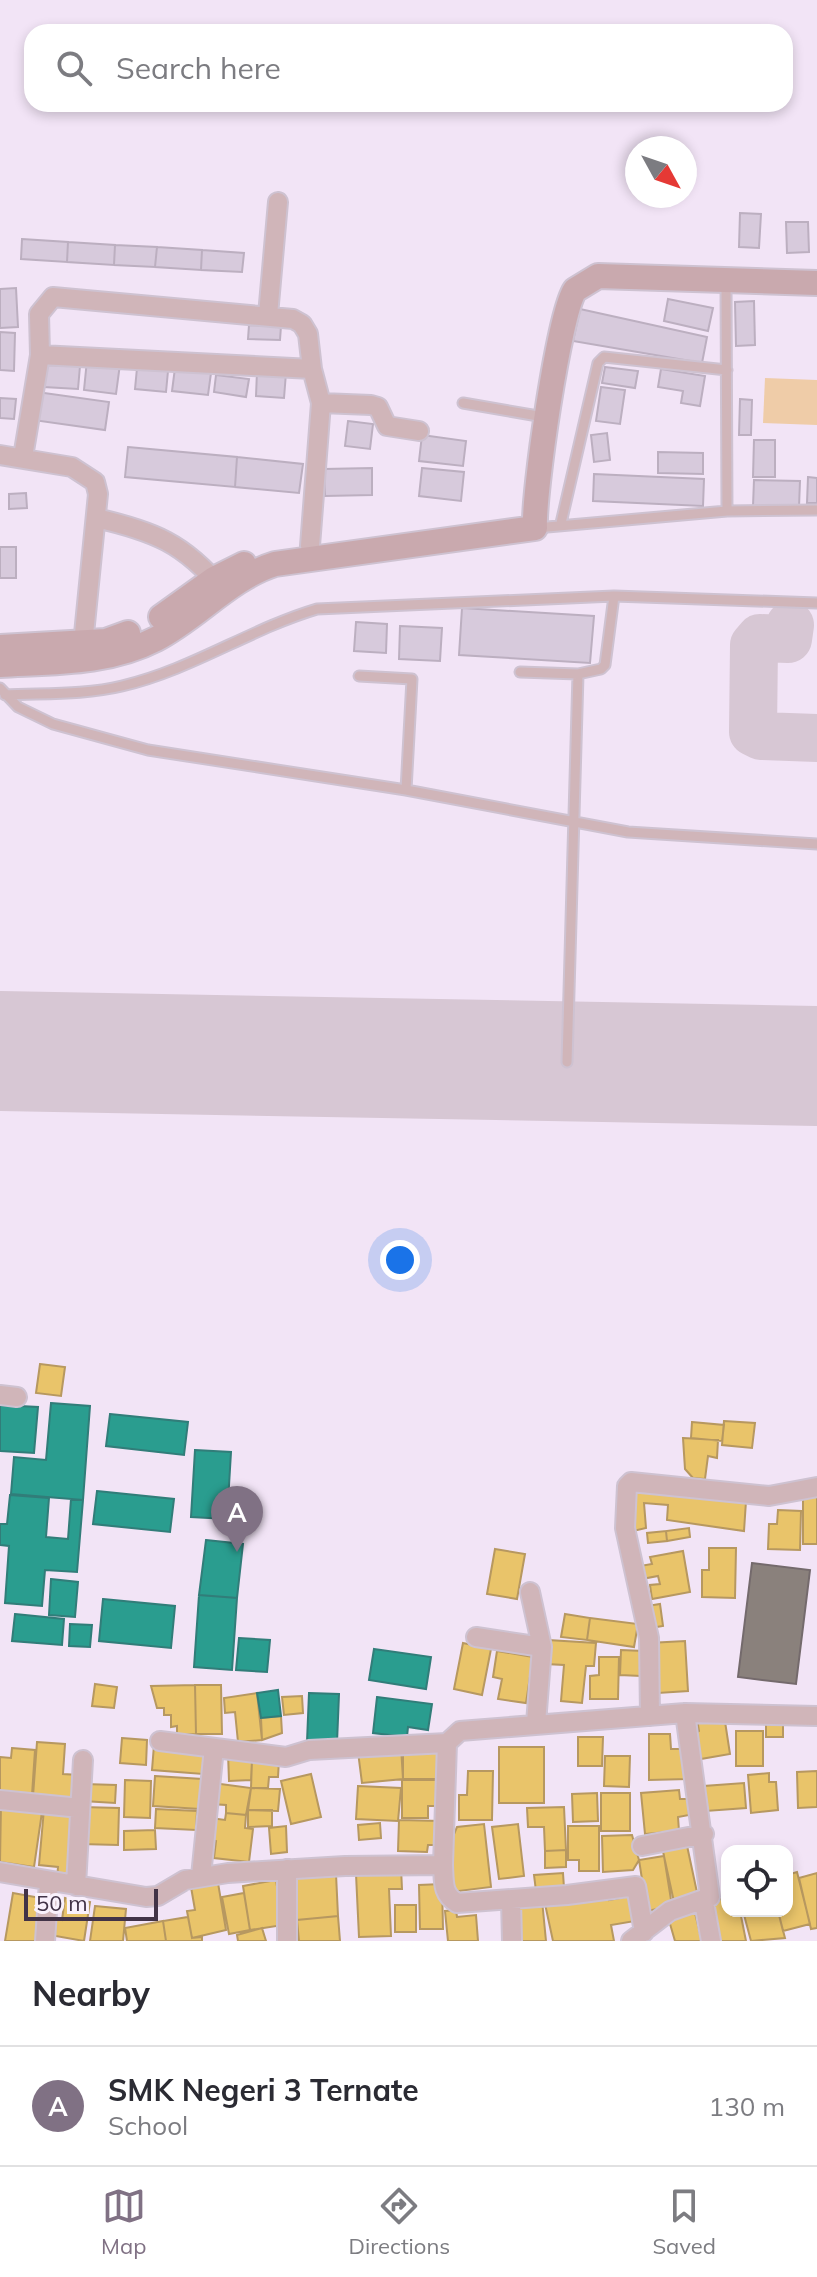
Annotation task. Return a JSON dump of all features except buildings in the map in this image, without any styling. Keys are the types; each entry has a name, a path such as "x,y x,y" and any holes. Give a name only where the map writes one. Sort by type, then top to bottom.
{"street":[{"path":"268,315 278,202"},
{"path":"530,522 538,416 554,316 562,288 575,273 595,267 817,272"},
{"path":"530,522 565,319 575,290 598,276 726,283 817,283"},
{"path":"23,457 40,355 39,314 53,297 268,315 302,324 308,334 312,369 321,403 310,546"},
{"path":"40,355 312,369"},
{"path":"321,403 371,405 378,407 387,426 419,431"},
{"path":"0,455 72,467 89,475 95,482 98,494 82,651"},
{"path":"96,518 145,529 167,538 219,586"},
{"path":"0,665 82,651 157,621 219,586 259,556 310,546 530,522"},
{"path":"219,586 275,564 530,522"},
{"path":"0,647 82,651"},
{"path":"650,1716 649,1638 625,1528 627,1486 631,1482 769,1496 817,1487"},
{"path":"530,1592 542,1647 536,1723"},
{"path":"476,1637 542,1647"},
{"path":"685,1713 714,1890 711,1941"},
{"path":"160,1741 286,1757 309,1750 447,1743 460,1731 536,1723 685,1713 817,1716"},
{"path":"447,1743 443,1865 444,1888 448,1897 457,1903 511,1900 636,1886 638,1937"},
{"path":"201,1876 214,1748"},
{"path":"76,1886 83,1760"},
{"path":"0,1800 80,1808"},
{"path":"642,1846 704,1834"},
{"path":"0,1872 146,1897 158,1896 201,1876 287,1869 443,1865"},
{"path":"287,1869 287,1941"},
{"path":"45,1941 49,1882"},
{"path":"638,1937 679,1907 714,1890"},
{"path":"511,1900 512,1941"}],"lane":[{"path":"726,283 727,511"},
{"path":"561,523 598,363 604,357 727,370"},
{"path":"463,403 538,416"},
{"path":"530,522 561,523 727,511 817,510"},
{"path":"3,692 121,687 175,669 276,621 317,609 614,596 817,603"},
{"path":"520,672 578,674 601,669 605,665 614,596"},
{"path":"567,1062 578,674"},
{"path":"359,676 412,679 406,790"},
{"path":"3,692 18,707 53,724 148,750 406,790 628,832 817,844"}],"shaded area":[{"path":"765,378 817,380 817,425 763,423"}],"taxiway":[{"path":"790,625 788,639 760,638 754,645 753,732 761,736 817,738"},
{"path":"797,1066 817,1057"}],"runway":[{"path":"0,1051 817,1066"}],"place":[{"name":"SMK Negeri 3 Ternate","path":"237,1552"}]}
